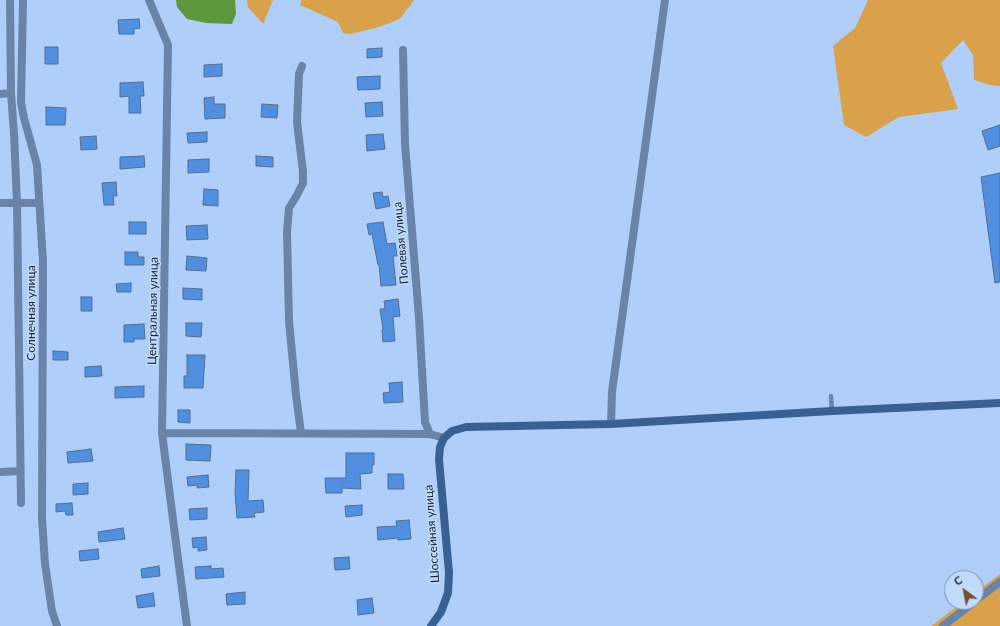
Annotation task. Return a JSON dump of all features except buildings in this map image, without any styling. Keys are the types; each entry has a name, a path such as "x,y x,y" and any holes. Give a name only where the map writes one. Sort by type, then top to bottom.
{"main road":[{"path":"444,438 452,431 466,427 611,424 1000,403"},
{"name":"Шоссейная улица","path":"432,626 441,612 448,593 449,573 439,459 440,447 444,438"}],"street":[{"path":"10,0 11,93 17,203 21,503"},
{"name":"Солнечная улица","path":"23,0 21,103 37,164 43,262 42,519 45,564 52,611 57,626"},
{"name":"Центральная улица","path":"149,0 168,45 162,433 187,626"},
{"path":"611,424 612,392 665,0"},
{"name":"Полевая улица","path":"403,50 405,144 419,318 425,422 430,434"},
{"path":"301,433 289,321 287,232 289,208 303,183 298,122 299,74 302,66"},
{"path":"0,94 11,93"},
{"path":"0,203 39,203"},
{"path":"162,433 430,434 444,438"},
{"path":"0,472 20,471"},
{"path":"984,594 1000,582"},
{"path":"943,626 963,610"}],"lane":[{"path":"831,396 832,411"}],"shaded area":[{"path":"176,0 235,0 236,14 232,24 206,23 187,19 177,7"},
{"path":"247,0 273,0 263,24 248,7"},
{"path":"301,0 414,0 400,19 379,27 351,34 343,33 338,22 300,5"},
{"path":"868,0 1000,0 1000,86 990,85 974,80 973,55 963,40 941,63 958,109 899,117 866,137 844,125 833,46 855,28"},
{"path":"1000,574 1000,626 931,626 952,610 984,610 984,586"}]}
